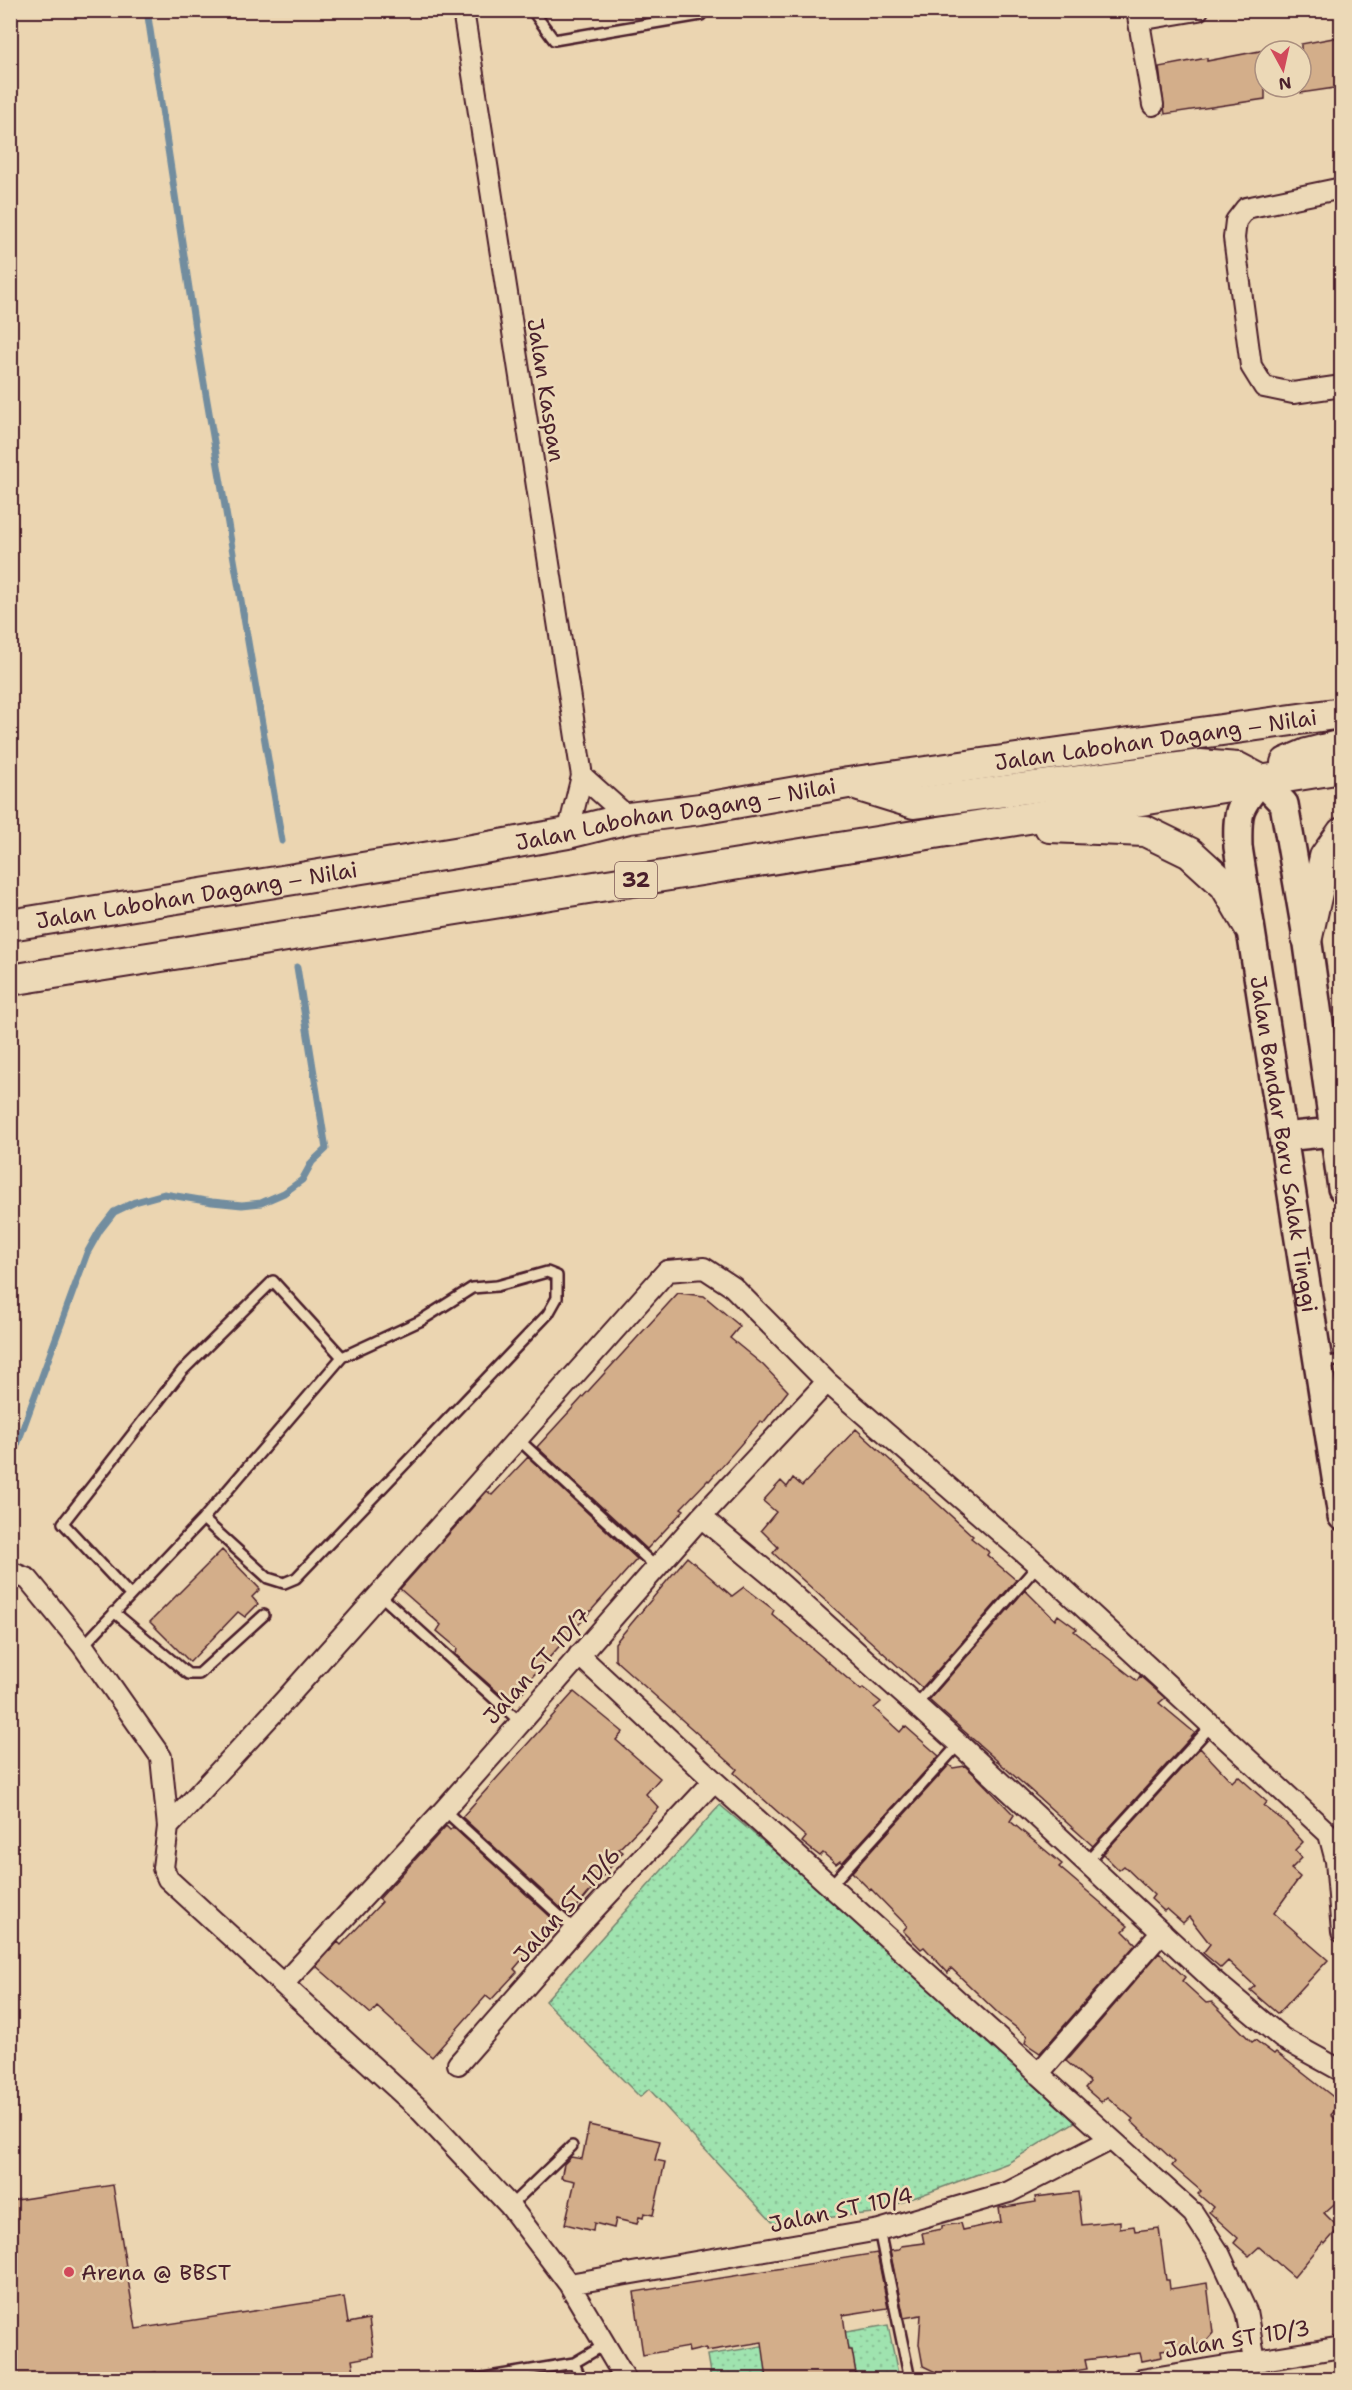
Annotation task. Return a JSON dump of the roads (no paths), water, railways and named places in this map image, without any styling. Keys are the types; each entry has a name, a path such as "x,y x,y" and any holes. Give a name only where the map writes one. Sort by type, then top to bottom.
{"main road":[{"name":"Jalan Labohan Dagang ‒ Nilai","path":"10,925 568,833 629,818 700,809 849,783 1341,713"},
{"path":"1261,780 1281,765 1307,754 1341,745"},
{"path":"849,783 914,803 1200,765 1238,768 1261,780 1284,804 1306,937 1341,1181"},
{"name":"32","path":"10,980 1341,768"},
{"name":"Jalan Bandar Baru Salak Tinggi","path":"1261,780 1242,801 1238,819 1238,847 1283,1137 1330,1361 1341,1516"},
{"path":"918,835 1043,826 1145,831 1190,853 1225,885 1249,926"},
{"path":"1306,937 1325,857 1341,832"},
{"path":"1283,1137 1333,1132"}],"street":[{"name":"Jalan Kaspan","path":"463,10 582,776"},
{"path":"1153,105 1138,15 1198,10"},
{"path":"1341,188 1246,208 1236,221 1234,238 1251,366 1264,387 1293,393 1341,386"},
{"path":"568,833 582,776 629,818"},
{"path":"168,1827 380,1594 667,1271 704,1268 733,1287 827,1382 1038,1565 1329,1834 1336,1861 1341,1932"},
{"name":"Jalan ST 1D/7","path":"283,1984 444,1810 519,1721 701,1517 827,1382"},
{"path":"701,1517 772,1576 959,1744 1161,1932 1282,2038 1341,2071"},
{"path":"19,1576 83,1646 161,1757 168,1827 163,1868 168,1878 418,2108 510,2206 569,2284 626,2379"},
{"path":"579,1655 714,1781 1193,2213 1219,2253 1245,2311 1255,2360"},
{"name":"Jalan ST 1D/6","path":"458,2064 575,1930 714,1781"},
{"path":"1038,2073 1161,1932"},
{"name":"Jalan ST 1D/4","path":"569,2284 879,2230 1009,2192 1110,2140"},
{"name":"Jalan ST 1D/3","path":"1143,2379 1341,2347"}],"lane":[{"path":"532,10 554,40 701,15"},
{"path":"83,1646 203,1519 342,1357 420,1321 472,1288 497,1286 547,1272 557,1276 557,1298 548,1314 296,1578 284,1583 268,1578 203,1519"},
{"path":"130,1595 63,1524 182,1371 273,1281 342,1357"},
{"path":"518,1439 657,1568"},
{"path":"916,1706 1038,1565"},
{"path":"380,1594 519,1721"},
{"path":"114,1612 188,1674 199,1674 264,1615"},
{"path":"1086,1863 1212,1725"},
{"path":"831,1885 959,1744"},
{"path":"444,1810 575,1930"},
{"path":"510,2206 572,2146"},
{"path":"879,2230 910,2379"},
{"path":"471,2379 574,2363 606,2344"},
{"path":"574,2363 581,2379"}],"waterway":[{"path":"147,10 198,348 282,841"},
{"path":"10,1464 87,1253 114,1212 135,1202 164,1194 242,1205 261,1203 284,1193 302,1180 312,1162 326,1149 297,967"}],"place":[{"name":"Arena @ BBST","path":"69,2272"}]}
